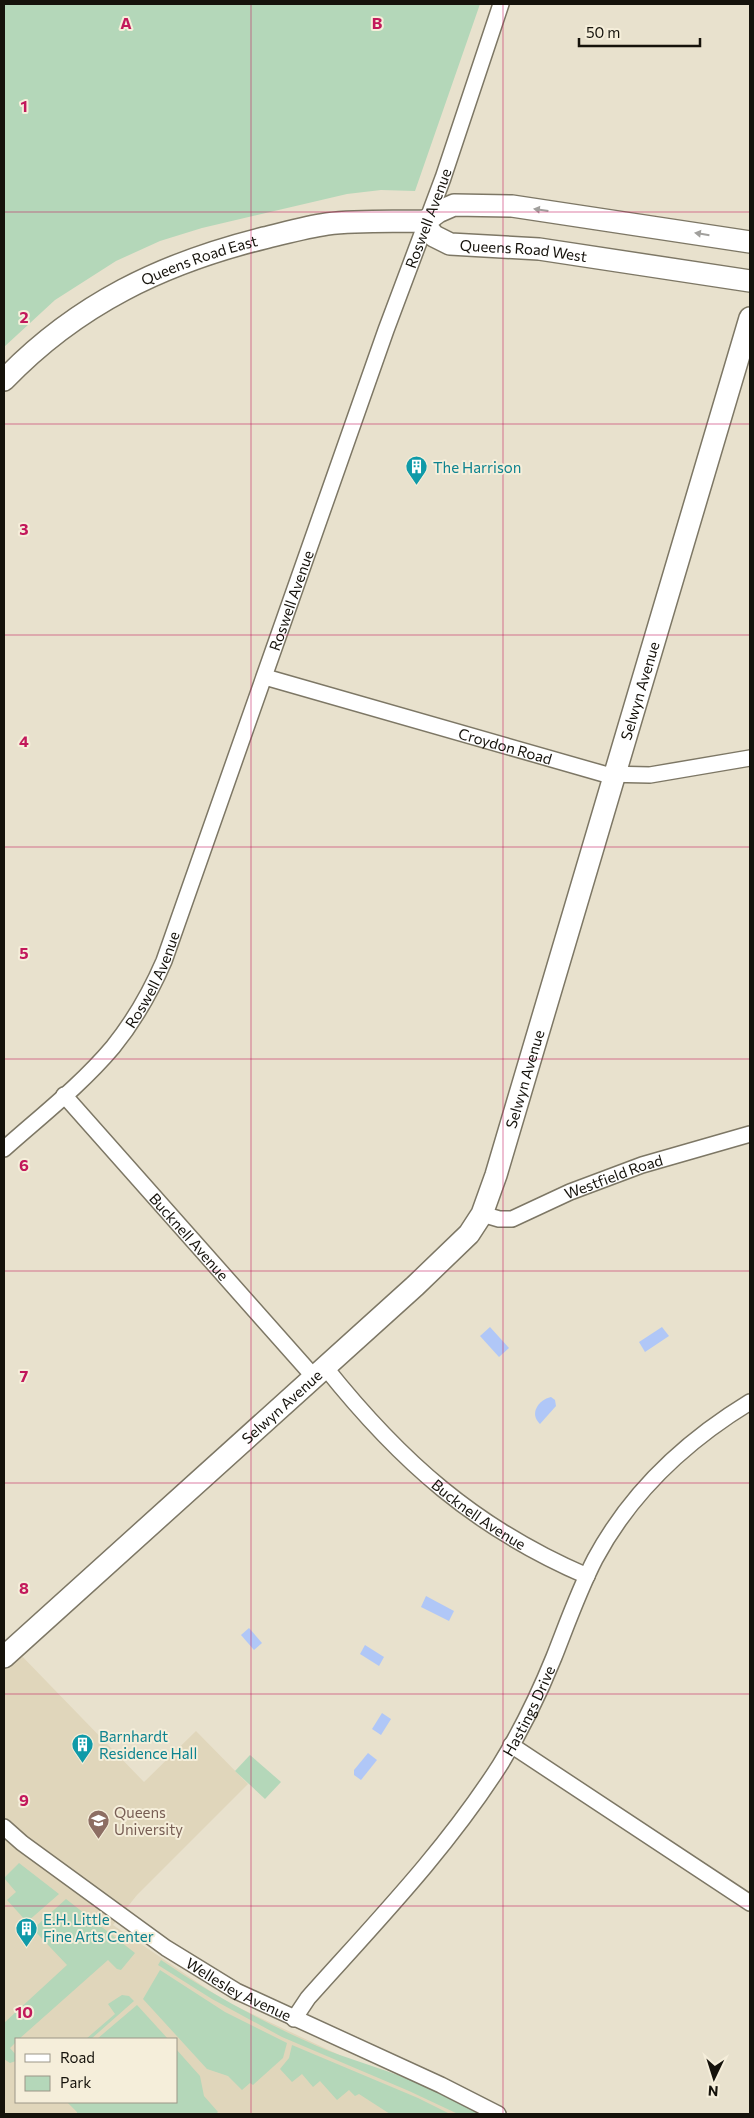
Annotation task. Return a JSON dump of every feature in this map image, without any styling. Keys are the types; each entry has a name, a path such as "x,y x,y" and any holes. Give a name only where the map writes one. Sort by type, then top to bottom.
{"street":[{"name":"Roswell Avenue","path":"4,1149 64,1095 113,1047 135,1016 158,975 265,677 386,330 443,178 501,4"},
{"path":"426,222 438,212 454,205 512,206 750,242"},
{"name":"Queens Road West","path":"426,222 434,236 450,244 539,249 750,281"},
{"name":"Queens Road East","path":"4,380 45,340 88,308 119,291 189,261 250,242 319,226 347,223 426,222"},
{"name":"Selwyn Avenue","path":"4,1657 462,1241 482,1214 496,1175 750,318"},
{"name":"Croydon Road","path":"265,677 584,769 614,775 650,775 750,758"},
{"name":"Bucknell Avenue","path":"64,1095 320,1372 436,1485 471,1512 509,1535 587,1576"},
{"name":"Westfield Road","path":"482,1214 499,1220 512,1219 570,1192 642,1165 750,1134"},
{"name":"Hastings Drive","path":"294,2019 308,1998 439,1851 489,1781 511,1745 545,1677 587,1576 622,1517 657,1474 711,1428 750,1402"},
{"path":"511,1745 750,1903"},
{"name":"Wellesley Avenue","path":"4,1827 22,1843 181,1958 236,1991 498,2114"}],"shaded area":[{"name":"Queens University","path":"17,1651 144,1782 196,1731 248,1784 137,1895 113,1925 225,2001 464,2114 4,2114 4,1663"}],"green space":[{"path":"4,4 480,4 415,191 381,190 347,194 202,228 160,241 116,261 55,300 4,347"},
{"path":"250,1755 281,1782 265,1799 235,1771"},
{"path":"19,1863 59,1894 27,1922 7,1900 16,1892 4,1878"},
{"path":"66,1899 135,1953 121,1970 117,1969 108,1960 20,2038 15,2038 15,2043 10,2048 15,2054 15,2061 10,2063 4,2059 4,2023 67,1965 33,1929"},
{"path":"161,1960 218,1996 276,2027 328,2051 419,2084 482,2114 458,2114 282,2037 212,1999 158,1965"},
{"path":"160,1970 225,2012 287,2043 283,2058 253,2085 250,2083 242,2090 228,2076 207,2069 143,1999"},
{"path":"122,1995 129,1996 134,2001 92,2038 87,2038 115,2014 108,2004"},
{"path":"137,2005 167,2038 98,2038"},
{"path":"292,2045 418,2098 450,2114 390,2114 359,2094 355,2096 349,2090 337,2100 320,2081 313,2087 302,2074 292,2082 280,2069 289,2058"},
{"path":"178,2051 200,2076 204,2096 218,2112 216,2114 77,2114 68,2103 178,2103"}],"water":[{"path":"490,1327 509,1348 499,1357 480,1336"},
{"path":"662,1327 669,1336 645,1352 639,1342"},
{"path":"551,1397 555,1400 556,1406 540,1424 535,1416 536,1408 542,1401"},
{"path":"426,1596 454,1611 449,1621 421,1607"},
{"path":"249,1628 262,1643 254,1650 241,1635"},
{"path":"365,1645 384,1657 379,1666 360,1654"},
{"path":"382,1713 391,1719 381,1735 372,1729"},
{"path":"368,1753 377,1760 361,1780 354,1775 354,1770"}],"place":[{"name":"The Harrison","path":"417,486"},
{"name":"Barnhardt Residence Hall","path":"83,1764"},
{"name":"Queens University","path":"98,1840"},
{"name":"E.H. Little Fine Arts Center","path":"27,1947"}]}
